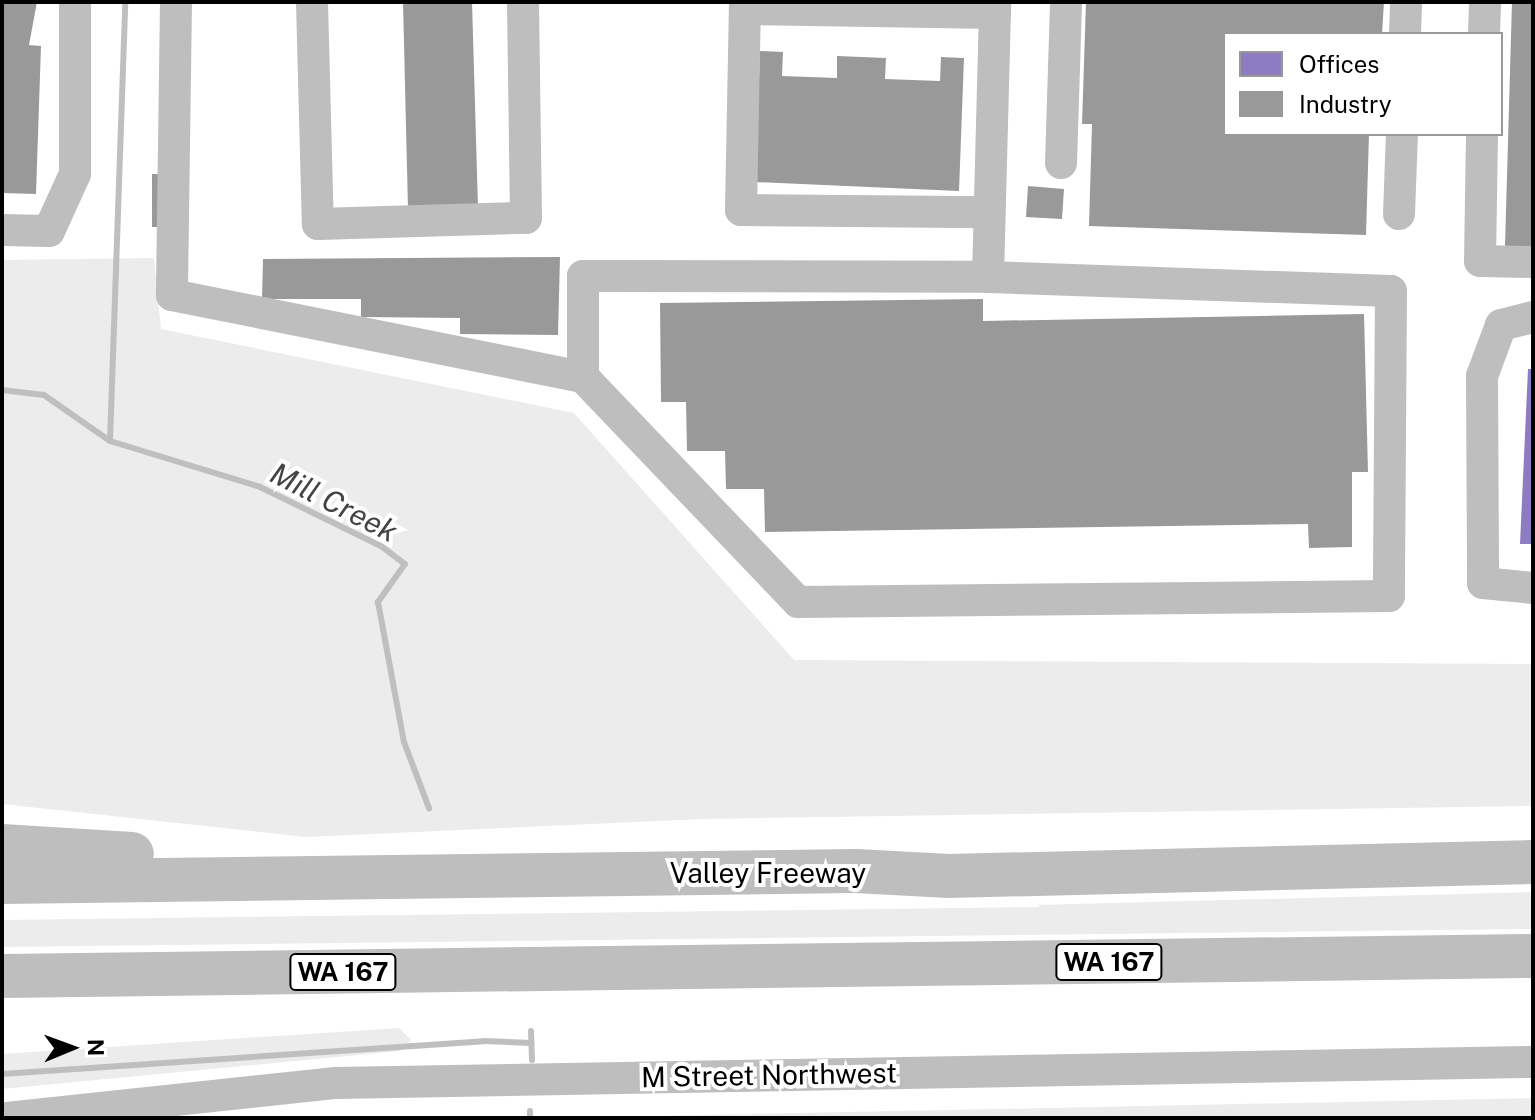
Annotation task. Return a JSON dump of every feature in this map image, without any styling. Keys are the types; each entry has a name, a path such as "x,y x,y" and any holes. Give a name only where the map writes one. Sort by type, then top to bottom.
{"highway":[{"path":"2,846 133,854 218,879"},
{"name":"Valley Freeway","path":"2,882 841,871 949,876 1533,862"},
{"name":"WA 167","path":"2,976 1533,956"},
{"path":"2,1002 684,968"}],"street":[{"path":"2,230 49,231 75,174 75,2"},
{"path":"176,2 172,295 583,377 798,602 1389,596 1391,291 988,277 583,276 583,377"},
{"path":"312,2 318,224 526,218 523,2"},
{"path":"1061,163 1066,2"},
{"path":"1405,32 1406,2"},
{"path":"1484,32 1485,2"},
{"path":"988,277 995,8 745,6 741,210 989,212"},
{"path":"1399,214 1402,136"},
{"path":"1482,136 1480,261 1533,262"},
{"path":"1533,317 1501,325 1482,376 1483,583 1533,588"},
{"name":"M Street Northwest","path":"7,1118 336,1083 1533,1062"}],"shaded area":[{"path":"154,258 161,329 574,413 794,660 1533,664 1533,806 703,819 306,837 2,804 2,260"},
{"path":"1533,892 1533,929 2,947 2,920 1041,907 1037,905"},
{"path":"399,1028 411,1040 400,1051 2,1089 2,1054"},
{"path":"1533,1098 1533,1118 654,1118 658,1116"}],"building: Offices":[{"path":"1528,369 1533,369 1533,544 1520,544"}],"building: Industry":[{"path":"2,2 37,2 29,45 41,46 36,194 2,193"},
{"path":"403,2 472,2 478,208 408,209"},
{"path":"1086,2 1384,2 1382,32 1223,32 1223,136 1369,136 1366,235 1089,226 1092,124 1082,124"},
{"path":"1512,2 1533,2 1533,246 1505,246"},
{"path":"760,51 783,52 782,76 837,78 837,56 886,58 885,79 940,81 941,57 964,58 959,191 755,182"},
{"path":"152,174 163,174 162,227 152,227"},
{"path":"1028,186 1064,189 1062,219 1026,217"},
{"path":"560,257 558,335 460,334 460,318 361,317 361,299 262,299 263,259"},
{"path":"983,299 983,321 1364,314 1368,472 1352,472 1352,547 1309,548 1308,524 765,532 764,489 726,489 725,451 687,451 686,402 661,402 660,303"}],"waterway":[{"path":"110,441 125,2"},
{"name":"Mill Creek","path":"2,390 44,395 110,441 260,487 381,546 405,564 378,602 404,742 429,808"},
{"name":"Mill Creek","path":"531,1031 532,1060"},
{"path":"2,1074 484,1041 531,1043"},
{"name":"Mill Creek","path":"530,1111 530,1118"}]}
